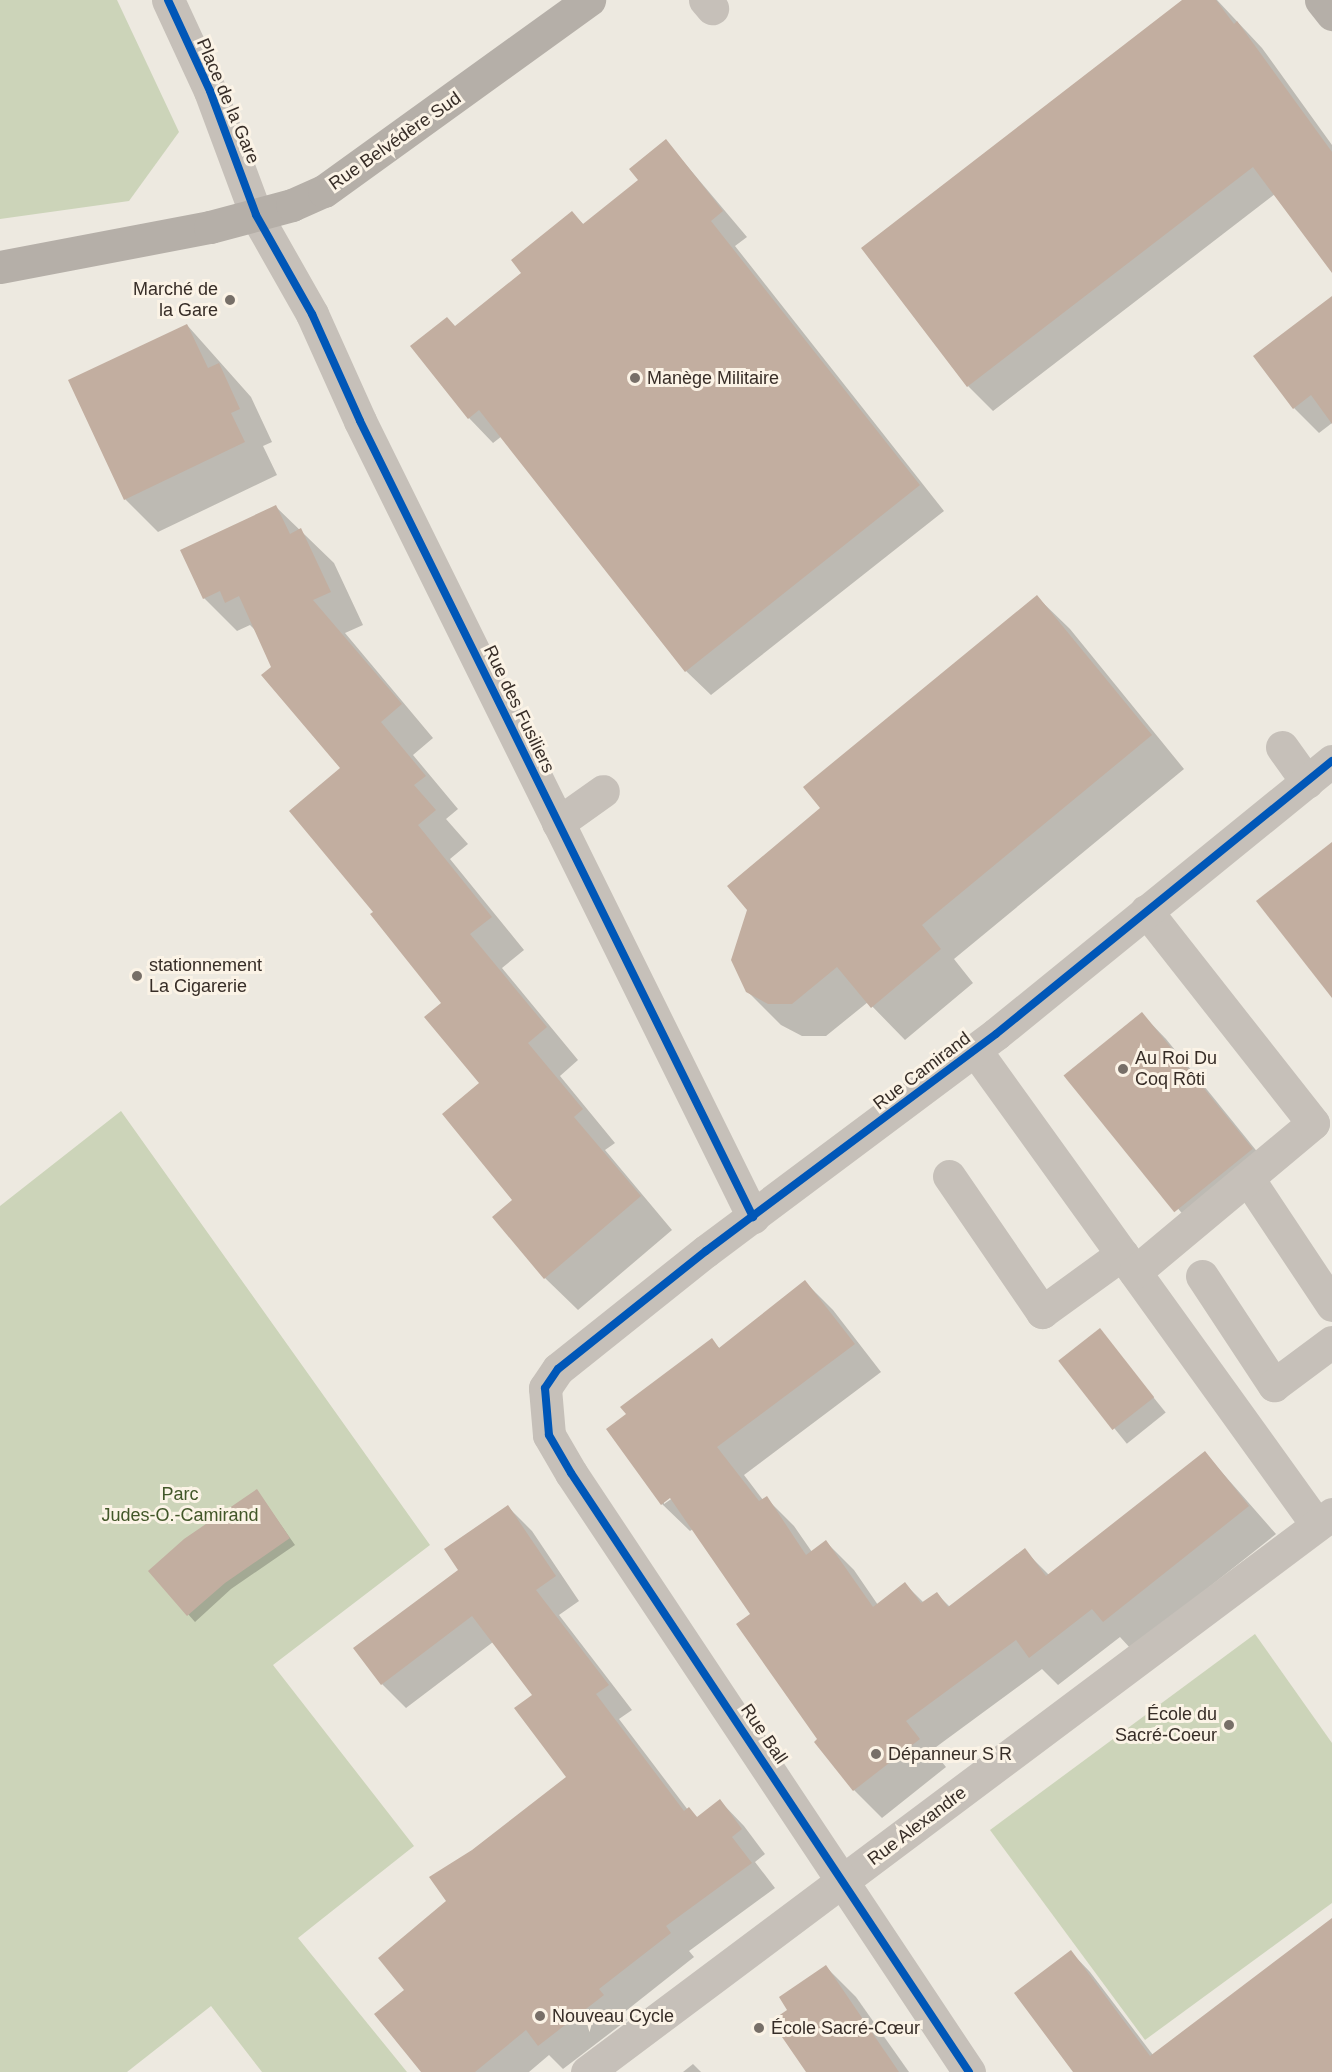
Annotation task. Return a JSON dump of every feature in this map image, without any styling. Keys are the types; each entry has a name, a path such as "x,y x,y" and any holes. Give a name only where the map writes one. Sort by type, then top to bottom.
{"main road":[{"name":"Rue Belvédère Sud","path":"0,267 160,238 256,215 324,191 361,168 589,0"},
{"path":"1321,0 1332,14"}],"street":[{"name":"Place de la Gare","path":"168,0 210,91 256,215"},
{"name":"Rue des Fusiliers","path":"256,215 312,314 360,421 753,1217"},
{"path":"1282,747 1307,782"},
{"name":"Rue Camirand","path":"544,1409 545,1388 558,1368 753,1217 975,1050 1332,762"},
{"path":"558,824 603,791"},
{"path":"949,1176 1042,1312 1129,1263 1249,1180 1313,1124 1146,911"},
{"path":"975,1050 1129,1263 1325,1519"},
{"path":"1249,1180 1332,1305"},
{"path":"1202,1276 1274,1385 1332,1342"},
{"name":"Rue Ball","path":"544,1409 549,1435 571,1473 844,1880 969,2072"},
{"name":"Rue Alexandre","path":"586,2072 1325,1519"}],"green space":[{"path":"0,0 117,0 179,132 129,201 0,219"},
{"name":"Parc Judes-O.-Camirand","path":"121,1111 430,1545 273,1665 414,1846 298,1938 407,2072 262,2072 211,2006 127,2072 0,2072 0,1206"},
{"path":"1255,1634 1332,1743 1332,1903 1145,2040 990,1830"}],"building":[{"path":"1182,0 1216,0 1234,24 1237,21 1332,152 1332,273 1253,167 967,387 861,248"},
{"name":"Manège Militaire","path":"666,139 723,211 711,221 920,485 685,672 479,410 468,419 410,346 447,317 455,326 521,273 511,260 572,211 583,224 638,180 629,169"},
{"path":"1332,296 1332,424 1311,395 1293,409 1253,356"},
{"path":"187,324 208,368 219,363 240,409 231,413 245,442 124,500 68,380"},
{"path":"276,505 290,534 301,528 331,592 313,600 402,704 381,722 426,776 414,785 436,810 418,825 492,917 470,934 547,1027 528,1043 583,1109 574,1117 641,1196 544,1279 492,1217 512,1200 442,1114 479,1083 424,1017 441,1003 370,914 373,912 289,811 340,768 261,675 271,667 239,596 225,603 220,591 203,599 180,550"},
{"path":"1037,595 1152,735 922,925 941,949 871,1008 837,967 792,1004 768,1004 746,992 731,960 747,910 727,886 820,808 803,787"},
{"path":"1332,842 1332,998 1256,901"},
{"path":"1142,1012 1253,1149 1174,1212 1064,1076"},
{"path":"805,1280 855,1344 717,1447 759,1501 767,1496 806,1555 826,1540 873,1607 905,1582 921,1603 937,1592 948,1607 1025,1548 1046,1576 1205,1451 1249,1506 1103,1622 1092,1609 1029,1658 1016,1640 906,1721 920,1739 853,1791 814,1742 817,1739 736,1624 750,1614 670,1498 661,1505 606,1429 626,1414 620,1407 712,1338 719,1348"},
{"path":"1100,1328 1154,1397 1112,1430 1058,1361"},
{"path":"257,1489 290,1538 225,1583 187,1616 148,1571 184,1539"},
{"path":"508,1505 556,1576 536,1590 609,1685 596,1694 684,1811 689,1807 697,1817 720,1799 742,1829 732,1837 752,1863 666,1926 671,1933 599,1989 604,1995 538,2046 526,2030 475,2072 421,2072 374,2014 404,1990 378,1958 446,1901 429,1877 472,1850 566,1777 514,1708 532,1695 472,1616 381,1685 353,1648 458,1570 444,1549"},
{"path":"1332,1918 1332,2072 1073,2072 1014,1993 1071,1950 1150,2056"},
{"path":"826,1965 899,2072 806,2072 771,2021 787,2010 779,1997"}],"cycle path":[{"path":"168,0 210,91 256,215 312,314 360,421 753,1217"},
{"path":"969,2072 571,1473 549,1435 545,1388 558,1369 706,1251 996,1034 1332,761"}],"place":[{"name":"Marché de la Gare","path":"230,300"},
{"name":"Manège Militaire","path":"635,378"},
{"name":"stationnement La Cigarerie","path":"137,976"},
{"name":"Au Roi Du Coq Rôti","path":"1123,1069"},
{"name":"École du Sacré-Coeur","path":"1229,1725"},
{"name":"Dépanneur S R","path":"876,1754"},
{"name":"Nouveau Cycle","path":"540,2016"},
{"name":"École Sacré-Cœur","path":"759,2028"}]}
